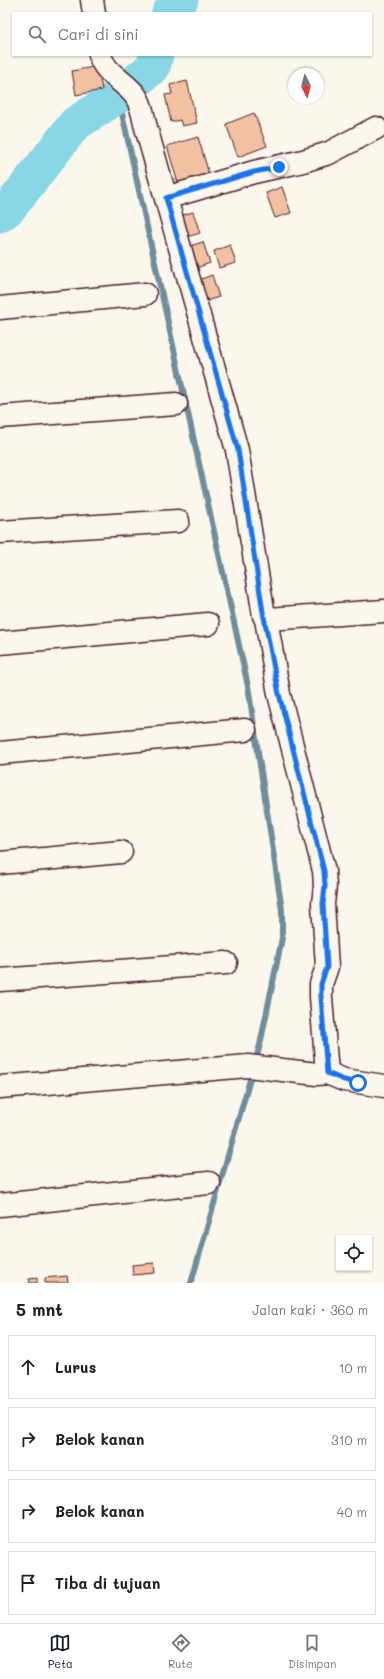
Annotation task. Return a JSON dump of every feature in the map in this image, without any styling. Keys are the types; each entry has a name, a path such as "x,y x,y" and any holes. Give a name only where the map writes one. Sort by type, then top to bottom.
{"street":[{"path":"92,0 94,12"},
{"path":"105,64 134,94 142,110 238,450 263,612 266,619 279,694 324,871 325,886 323,904 327,967 321,984 321,997 327,1073"},
{"path":"166,198 254,172 303,161 329,153 376,128"},
{"path":"0,308 145,294"},
{"path":"0,417 176,404"},
{"path":"0,532 178,521"},
{"path":"266,619 384,611"},
{"path":"0,643 208,624"},
{"path":"0,753 245,730"},
{"path":"0,863 120,852"},
{"path":"0,980 226,963"},
{"path":"0,1087 248,1066 317,1074 327,1073 344,1080 384,1086"},
{"path":"0,1205 209,1183"}],"building":[{"path":"98,66 102,90 76,95 72,71"},
{"path":"187,81 197,123 182,126 180,120 171,122 165,95 172,94 170,85"},
{"path":"254,113 267,146 238,157 226,124"},
{"path":"198,137 209,174 178,183 167,146"},
{"path":"282,187 291,213 275,218 266,193"},
{"path":"193,212 200,233 187,237 180,216"},
{"path":"203,242 210,263 196,268 190,246"},
{"path":"230,245 236,263 219,268 214,251"},
{"path":"212,275 219,297 206,301 199,280"},
{"path":"154,1263 155,1273 133,1275 132,1265"},
{"path":"67,1276 68,1283 45,1283 45,1278"},
{"path":"37,1278 37,1283 30,1283 29,1279"}],"waterway":[{"path":"170,12 181,0"},
{"path":"0,215 10,207 75,124 118,96 153,67 156,56"},
{"path":"116,86 248,686 282,910 282,938 260,1045 191,1283"}],"route":[{"path":"279,167 254,172 166,198 238,450 249,513 263,612 266,619 279,694 324,871 325,886 323,904 327,967 321,984 321,997 327,1073 344,1080 358,1083"}]}
